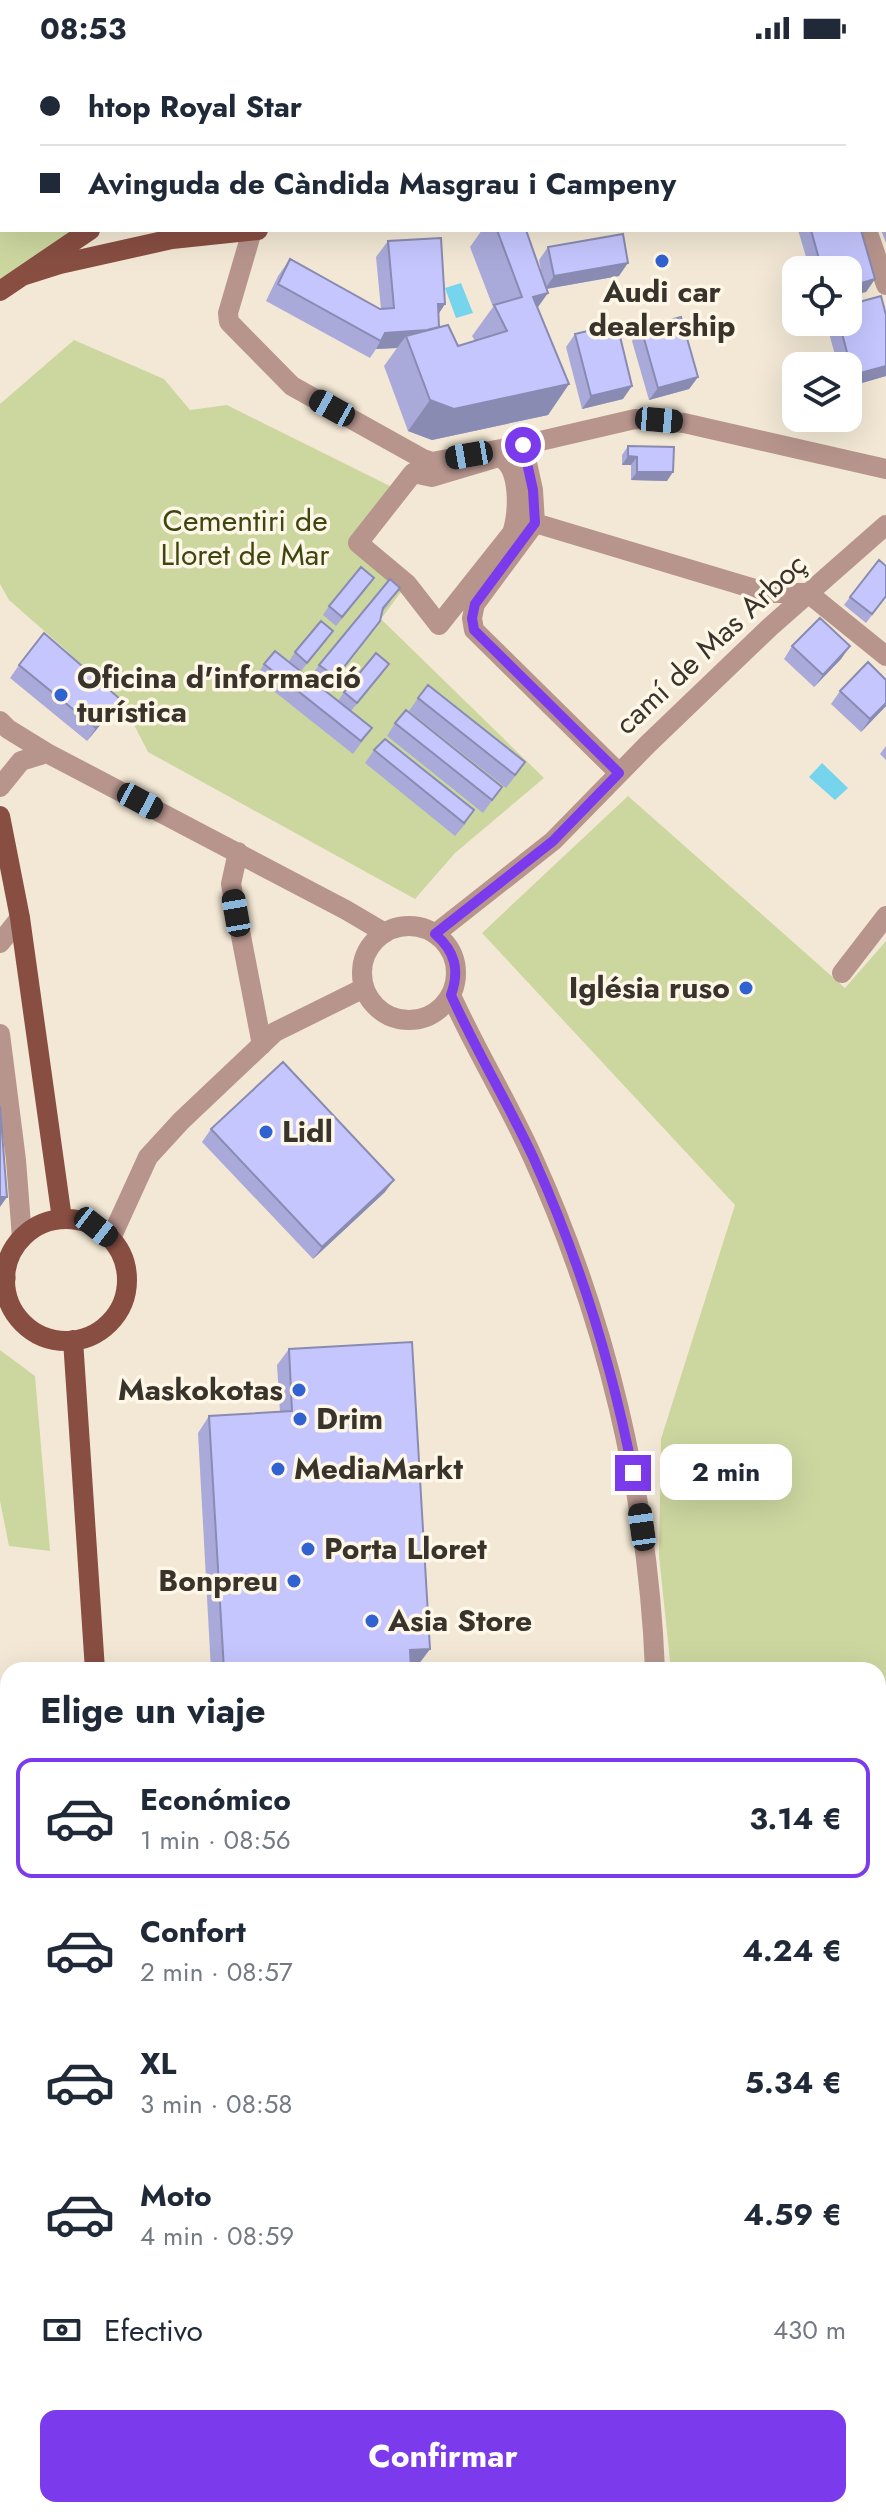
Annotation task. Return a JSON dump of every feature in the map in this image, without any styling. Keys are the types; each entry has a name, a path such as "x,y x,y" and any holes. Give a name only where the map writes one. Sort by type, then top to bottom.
{"main road":[{"path":"0,291 87,232"},
{"path":"149,232 172,239"},
{"path":"22,276 60,264 172,239 242,232"},
{"path":"0,816 20,918 62,1219"},
{"path":"62,1219 80,1220 111,1238 122,1254 127,1272 124,1301 108,1325 92,1335 73,1340 47,1337 25,1324 10,1303 3,1278 22,1238 36,1227 62,1219"},
{"path":"73,1340 94,1662"}],"street":[{"path":"252,232 228,313 229,322 292,386 432,462 635,419 684,423 886,469"},
{"path":"868,232 886,285"},
{"path":"523,445 533,490 535,523 475,604 472,618 474,630 619,773"},
{"path":"499,457 508,460 512,467 518,516 512,533 439,625 407,584 358,543 413,473 432,477 499,457"},
{"path":"535,523 768,593 808,593 886,656"},
{"name":"camí de Mas Arboç","path":"435,934 553,841 619,773 808,593 886,525"},
{"path":"0,721 47,753 385,933"},
{"path":"0,787 21,761 47,753"},
{"path":"238,852 231,884 262,1045"},
{"path":"842,973 886,916"},
{"path":"0,943 20,918"},
{"path":"409,926 435,934 452,955 456,982 451,995 442,1007 429,1016 413,1020 398,1019 383,1013 364,988 363,963 367,951 385,933 409,926"},
{"path":"111,1238 148,1157 181,1121 275,1032 364,988"},
{"path":"451,995 533,1158 567,1237 596,1321 619,1406 638,1500 649,1581 654,1662"},
{"path":"0,1034 22,1238"}],"green space":[{"path":"0,232 77,232 0,282"},
{"name":"Cementiri de Lloret de Mar","path":"74,340 164,379 190,410 227,405 398,490 359,543 407,584 381,619 544,778 455,853 415,899 148,752 133,723 67,651 9,600 0,584 0,404"},
{"path":"628,796 845,988 886,941 886,1662 670,1662 659,1556 661,1439 735,1205 482,933"},
{"path":"0,1350 35,1376 50,1551 9,1546 0,1501"}],"water":[{"path":"461,283 473,313 456,318 445,288"},
{"path":"822,763 848,788 835,800 809,777"}],"building":[{"path":"498,232 527,232 548,293 533,297 569,384 454,409 430,400 406,336 448,325 458,346 507,331 494,305 522,297"},
{"path":"812,232 862,232 875,279 862,283 862,256 818,256"},
{"path":"623,234 628,263 554,276 548,247"},
{"path":"441,238 445,304 438,304 439,327 385,333 381,341 278,284 290,259 380,309 394,308 388,241"},
{"path":"881,296 886,315 886,366 862,373 862,352 847,352 843,336 862,336 862,301"},
{"path":"681,317 698,377 658,388 641,328"},
{"path":"617,324 632,386 591,396 575,334"},
{"path":"628,446 674,447 673,472 637,472 637,457 628,456"},
{"path":"879,560 886,566 886,596 872,614 850,597"},
{"path":"361,567 374,578 342,617 329,606"},
{"path":"390,579 400,588 383,608 380,621 336,677 319,665"},
{"path":"820,618 850,646 823,675 792,646"},
{"path":"321,621 333,631 307,663 295,652"},
{"path":"44,633 120,699 96,728 19,665"},
{"path":"275,651 372,728 361,741 264,664"},
{"path":"376,653 389,664 357,703 344,692"},
{"path":"868,662 886,680 886,703 870,719 840,691"},
{"path":"428,685 525,762 515,775 418,698"},
{"path":"406,710 502,787 492,800 395,723"},
{"path":"385,739 474,810 464,823 374,750"},
{"path":"283,1062 394,1180 322,1247 211,1129"},
{"path":"0,1106 7,1197 0,1197"},
{"name":"Porta Lloret","path":"412,1342 430,1649 410,1650 411,1662 224,1662 209,1416 292,1411 289,1349"}],"place":[{"name":"Audi car dealership","path":"662,261"},
{"name":"Oficina d'informació turística","path":"61,695"},
{"name":"Iglésia ruso","path":"746,988"},
{"name":"Lidl","path":"266,1132"},
{"name":"Maskokotas","path":"299,1390"},
{"name":"Drim","path":"300,1419"},
{"name":"MediaMarkt","path":"278,1469"},
{"name":"Porta Lloret","path":"308,1549"},
{"name":"Bonpreu","path":"294,1581"},
{"name":"Asia Store","path":"372,1621"}],"route":[{"path":"523,445 531,475 535,523 475,604 472,618 474,630 619,773 553,841 435,934 445,943 456,968 456,982 451,995 521,1132 567,1237 612,1379 633,1473"}]}
